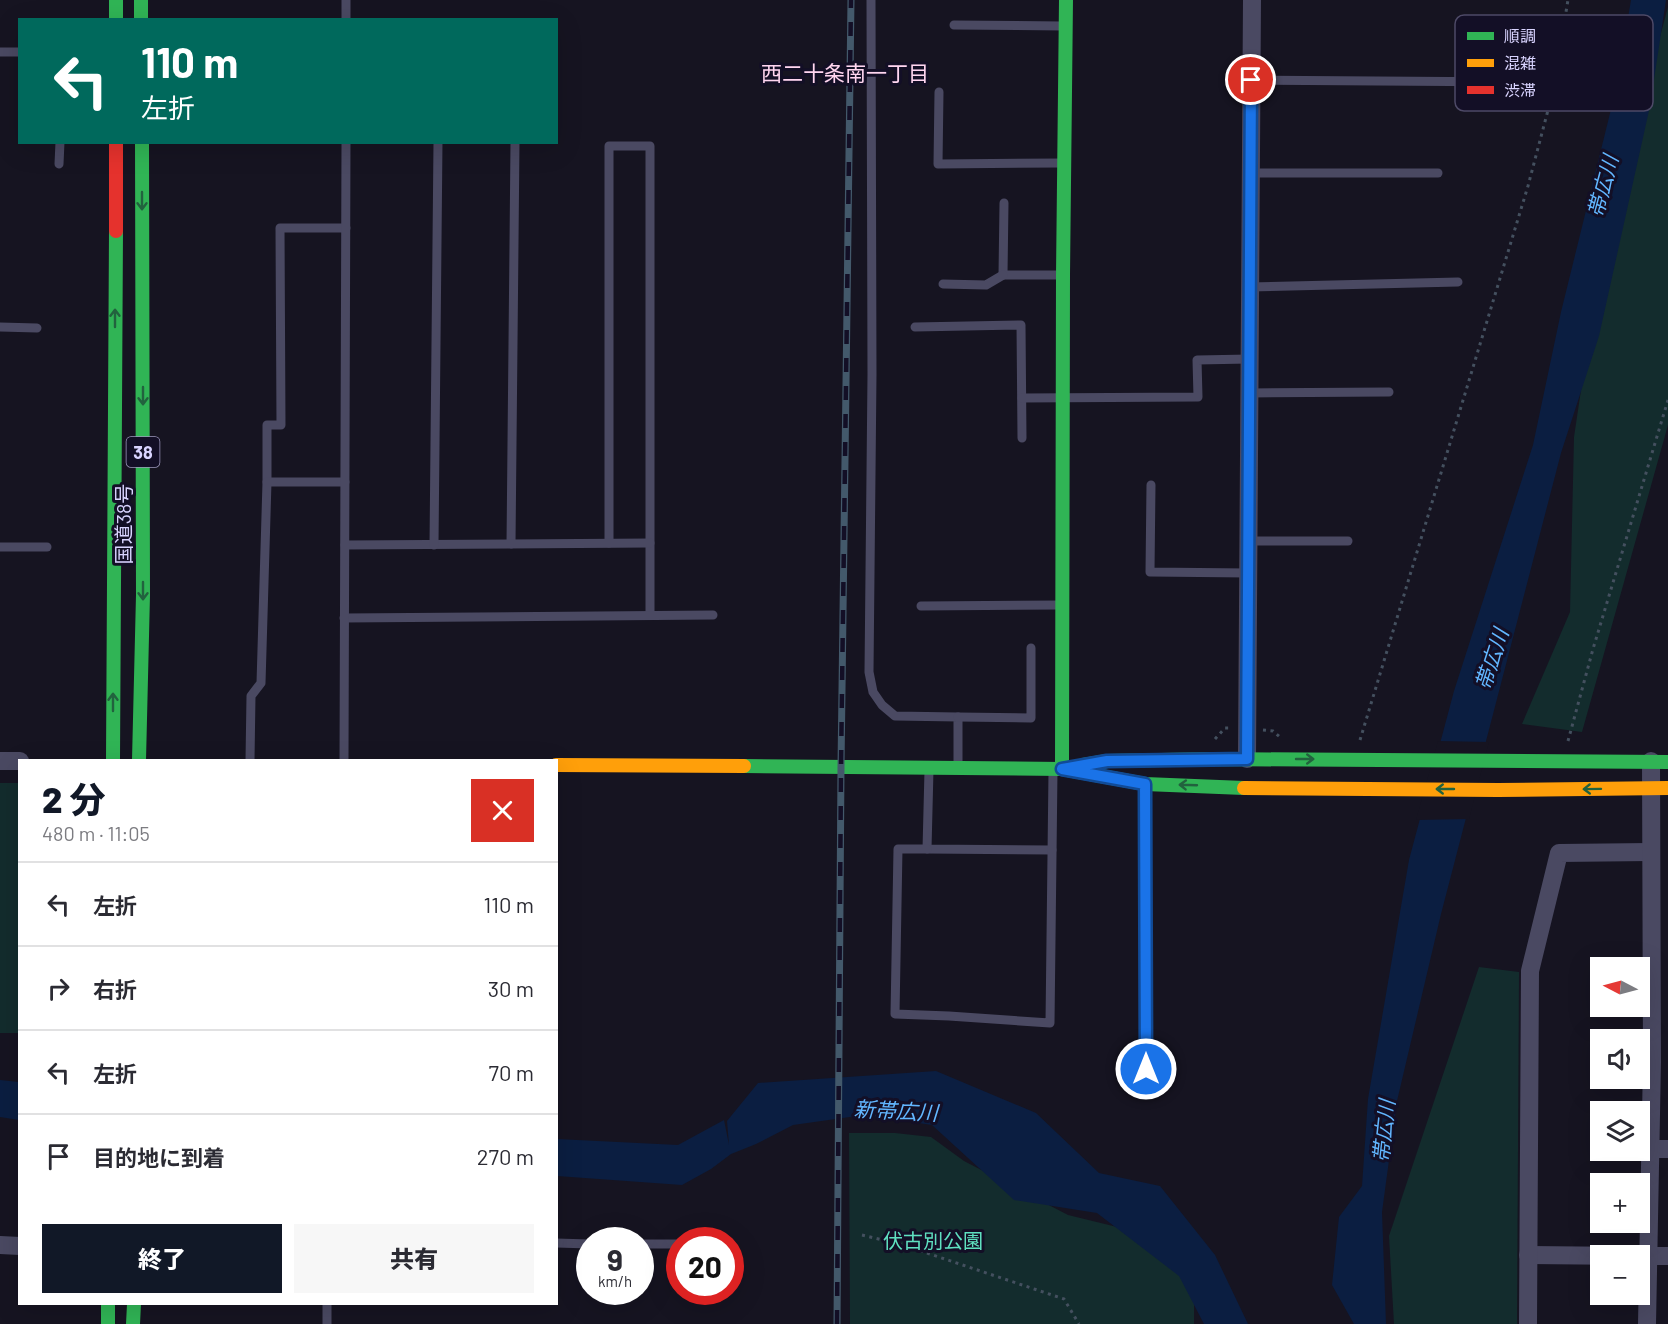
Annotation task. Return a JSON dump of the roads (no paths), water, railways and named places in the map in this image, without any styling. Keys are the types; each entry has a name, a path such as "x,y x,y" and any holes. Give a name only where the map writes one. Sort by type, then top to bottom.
{"main road":[{"path":"116,0 116,18"},
{"path":"141,0 141,18"},
{"path":"1058,769 1062,605 1066,0"},
{"name":"国道38号","path":"113,759 116,144"},
{"name":"国道38号","path":"139,759 143,595 142,144"},
{"path":"558,765 1058,769 1145,784 1401,759 1660,762"},
{"path":"1058,769 1107,761 1392,789 1659,788"},
{"path":"108,1305 108,1324"},
{"path":"133,1324 134,1305"}],"street":[{"path":"1247,773 1252,0"},
{"path":"0,761 18,761"},
{"path":"1650,1141 1660,1062 1659,884 1650,852 1659,788 1660,762"},
{"path":"1528,1324 1530,970 1560,854 1650,852"},
{"path":"1650,1149 1668,1149"},
{"path":"1641,1245 1648,1161"},
{"path":"0,1245 18,1246"},
{"path":"1528,1255 1590,1256"},
{"path":"1650,1256 1668,1256"},
{"path":"1645,1305 1647,1324"}],"lane":[{"path":"346,0 346,18"},
{"path":"871,0 872,374 869,672 873,692 882,705 895,716 1031,718 1031,648"},
{"path":"954,25 1065,26"},
{"path":"0,52 18,52"},
{"path":"1251,80 1455,82"},
{"path":"939,92 938,164 1064,163"},
{"path":"59,164 60,144"},
{"path":"344,759 346,144"},
{"path":"434,545 438,144"},
{"path":"511,544 515,144"},
{"path":"609,543 609,146 650,146 650,615"},
{"path":"1251,172 1438,173"},
{"path":"1004,202 1004,275"},
{"path":"250,759 251,696 261,683 267,425 281,425 280,228 346,228"},
{"path":"943,284 986,285 1004,275 1063,275"},
{"path":"1250,287 1458,282"},
{"path":"915,327 1021,325 1022,438"},
{"path":"0,327 37,328"},
{"path":"1022,398 1198,397 1197,360 1249,360"},
{"path":"1249,393 1389,393"},
{"path":"267,482 345,482"},
{"path":"1151,485 1150,572 1248,573"},
{"path":"1248,541 1348,541"},
{"path":"345,545 650,543"},
{"path":"0,547 47,547"},
{"path":"921,606 1062,605"},
{"path":"344,618 713,615"},
{"path":"958,717 958,768"},
{"path":"927,849 929,768"},
{"path":"1052,850 898,849 895,1014 1050,1023 1052,850 1058,769"},
{"path":"1145,784 1146,1069"},
{"path":"558,1243 576,1244"},
{"path":"327,1305 327,1324"}],"water":[{"path":"1631,0 1666,0 1653,86 1653,15 1628,15"},
{"name":"帯広川","path":"1611,111 1649,111 1599,336 1561,453 1441,914 1397,1101 1382,1212 1386,1324 1354,1324 1332,1285 1339,1217 1362,1186 1368,1099 1409,860 1454,691 1533,445 1561,312"},
{"name":"新帯広川","path":"936,1071 1036,1113 1099,1173 1160,1186 1215,1255 1248,1324 1204,1324 1179,1276 1097,1213 1014,1200 932,1125 864,1115 793,1125 731,1154 711,1169 682,1185 558,1176 558,1139 678,1145 724,1120 729,1145 727,1121 758,1083"},
{"path":"0,1080 18,1082 18,1120 0,1117"}],"railway":[{"path":"837,1324 841,767 851,0"}],"district":[{"name":"西二十条南一丁目","path":"845,72"}],"park label":[{"name":"伏古別公園","path":"933,1240"}]}
